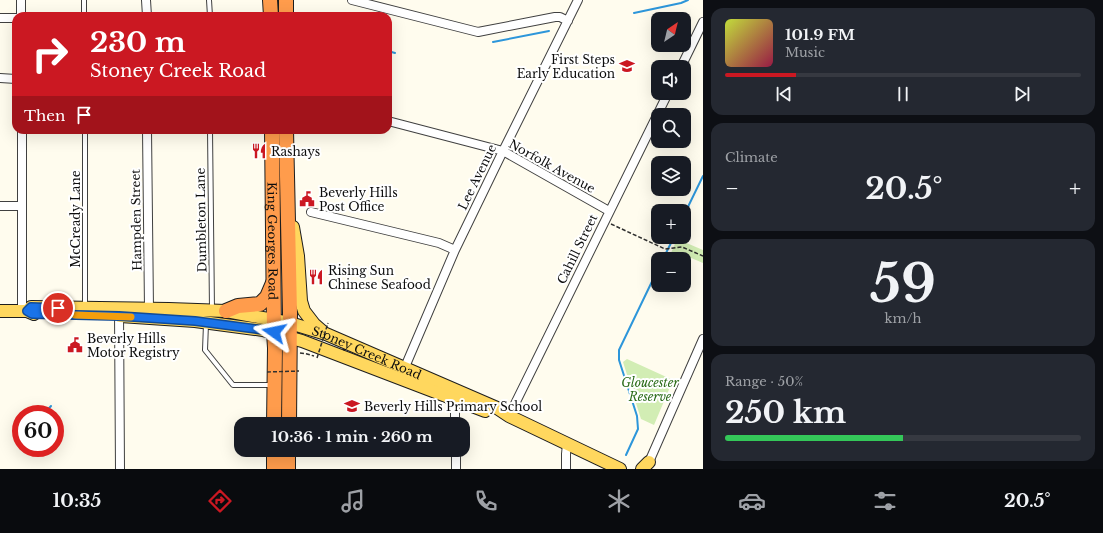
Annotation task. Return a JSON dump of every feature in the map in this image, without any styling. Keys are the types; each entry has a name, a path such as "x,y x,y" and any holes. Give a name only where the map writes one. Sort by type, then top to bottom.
{"highway":[{"path":"270,0 271,12"},
{"path":"286,0 286,12"},
{"name":"King Georges Road","path":"272,134 275,348 274,417"},
{"name":"King Georges Road","path":"286,134 290,330 289,417"},
{"path":"219,311 238,306 260,304 267,297 274,283"},
{"path":"274,457 274,469"},
{"path":"288,457 288,469"}],"main road":[{"path":"288,205 298,256 301,301 304,311 314,324 327,328"},
{"name":"Stoney Creek Road","path":"24,311 31,307 85,308 264,330 274,326"},
{"name":"Stoney Creek Road","path":"0,311 24,311 32,314 119,312 149,309 219,311 290,330 455,400 495,414 509,416"},
{"name":"Stoney Creek Road","path":"290,330 327,328 405,367 497,408 509,416 620,469"}],"street":[{"path":"21,0 21,12"},
{"path":"146,0 147,12"},
{"path":"352,0 478,32 555,17 560,17 568,21"},
{"name":"Lee Avenue","path":"405,367 455,250 502,151 578,0"},
{"path":"0,18 12,18"},
{"path":"684,60 703,22"},
{"path":"0,78 12,79"},
{"name":"Cahill Street","path":"509,416 664,100"},
{"name":"Norfolk Avenue","path":"392,123 502,151 609,211"},
{"path":"22,134 24,311"},
{"name":"Hampden Street","path":"147,134 149,309"},
{"path":"0,206 22,206"},
{"path":"311,212 439,243 455,250"},
{"path":"119,312 120,469"},
{"path":"647,467 703,340"},
{"path":"455,400 455,417"},
{"path":"566,469 567,444"},
{"path":"456,457 456,469"}],"lane":[{"path":"84,0 84,12"},
{"path":"209,0 210,12"},
{"name":"McCready Lane","path":"85,134 85,308"},
{"name":"Dumbleton Lane","path":"210,134 219,311"},
{"path":"206,322 205,350 233,385 274,385"}],"path":[{"path":"609,211 610,223 665,249 682,247 703,256"},
{"path":"299,353 317,358 327,328"},
{"path":"267,372 299,371"}],"green space":[{"path":"675,244 689,244 703,250 703,263 691,258 691,252 671,252"},
{"name":"Gloucester Reserve","path":"627,359 673,380 654,425 641,419 623,362"}],"waterway":[{"path":"634,13 681,3 688,0"},
{"path":"493,42 549,31"},
{"path":"689,204 703,176"},
{"path":"666,252 670,244"},
{"path":"626,455 638,429 637,416 619,360 619,350 651,284"}],"slow traffic":[{"path":"75,315 131,317"}],"place":[{"name":"First Steps Early Education","path":"627,66"},
{"name":"Rashays","path":"259,151"},
{"name":"Beverly Hills Post Office","path":"307,199"},
{"name":"Rising Sun Chinese Seafood","path":"316,277"},
{"name":"Beverly Hills Motor Registry","path":"75,345"},
{"name":"Beverly Hills Primary School","path":"352,406"}],"route":[{"path":"58,308 31,307 27,311 32,314 119,316 195,321 274,332"}]}
